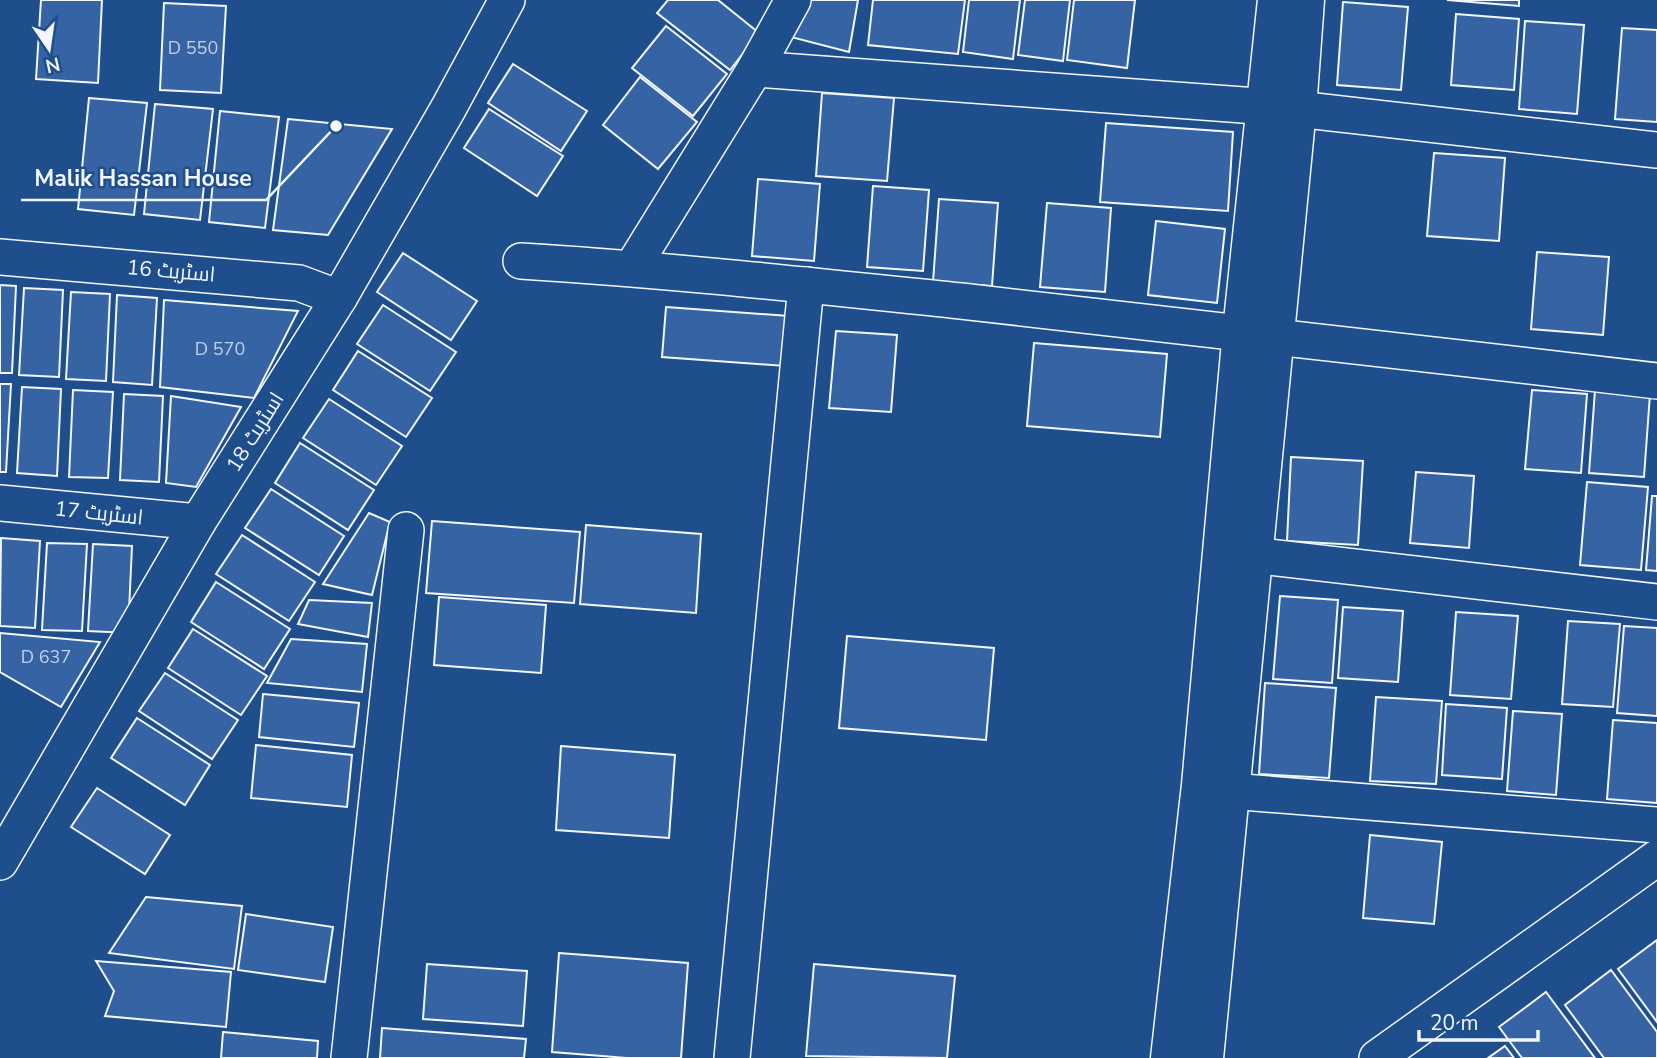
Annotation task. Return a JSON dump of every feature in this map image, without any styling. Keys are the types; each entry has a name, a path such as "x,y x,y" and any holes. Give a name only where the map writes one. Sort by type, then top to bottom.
{"street":[{"name":"اسٹریٹ 18","path":"0,862 198,522 339,298 448,110 507,0"},
{"path":"632,268 755,68 793,0"},
{"path":"1278,0 1282,108"},
{"path":"1204,1058 1216,788 1258,333 1282,108 1305,0"},
{"path":"755,68 1282,108 1657,150"},
{"name":"اسٹریٹ 16","path":"0,257 299,283 339,298"},
{"path":"521,261 632,268 806,285 1258,333 1657,381"},
{"path":"732,1058 806,285"},
{"name":"اسٹریٹ 17","path":"0,503 198,522"},
{"path":"349,1058 406,530"},
{"path":"1238,554 1657,601"},
{"path":"1216,788 1657,825"},
{"path":"1170,1058 1216,788"},
{"path":"1377,1058 1657,858"}],"building":[{"path":"41,0 102,0 98,83 36,79"},
{"path":"668,0 718,0 759,33 730,70 657,13"},
{"path":"811,0 858,0 849,52 787,36"},
{"path":"873,0 965,0 958,54 868,45"},
{"path":"969,0 1020,0 1013,59 963,52"},
{"path":"1025,0 1070,0 1063,61 1018,55"},
{"path":"1074,0 1135,0 1127,68 1067,60"},
{"path":"1447,0 1519,0 1519,6"},
{"path":"1343,2 1408,7 1401,90 1337,85"},
{"path":"164,3 226,6 221,93 160,90"},
{"path":"1456,14 1519,19 1514,90 1451,85"},
{"path":"1525,21 1584,25 1577,114 1519,109"},
{"path":"666,26 727,74 693,116 632,68"},
{"path":"1622,28 1657,30 1657,122 1615,119"},
{"path":"513,64 587,111 561,151 488,103"},
{"path":"640,77 697,122 658,169 603,125"},
{"path":"822,93 894,98 887,181 816,176"},
{"path":"89,98 147,103 134,215 78,209"},
{"path":"155,104 213,109 200,220 144,214"},
{"path":"489,109 563,156 537,196 464,148"},
{"path":"220,111 279,117 265,228 209,222"},
{"path":"288,119 392,129 328,235 273,230"},
{"path":"1106,123 1233,132 1228,211 1100,202"},
{"path":"1434,153 1505,158 1499,241 1427,236"},
{"path":"758,179 820,184 814,261 752,256"},
{"path":"873,186 929,190 923,271 867,267"},
{"path":"939,199 998,203 992,286 933,282"},
{"path":"1047,203 1111,208 1105,292 1040,287"},
{"path":"1156,221 1225,229 1217,303 1148,295"},
{"path":"1537,252 1609,257 1603,335 1531,329"},
{"path":"403,253 477,301 451,340 377,292"},
{"path":"0,285 16,286 12,373 0,373"},
{"path":"24,288 63,290 59,377 19,375"},
{"path":"71,292 110,294 106,381 66,379"},
{"path":"117,295 157,298 152,385 113,382"},
{"path":"164,300 298,311 254,398 160,387"},
{"path":"383,305 456,352 430,391 357,344"},
{"path":"666,307 789,316 785,366 662,357"},
{"path":"836,331 897,335 891,412 829,408"},
{"path":"1034,343 1167,354 1160,437 1027,426"},
{"path":"358,351 432,398 406,437 333,390"},
{"path":"0,384 11,384 6,472 0,472"},
{"path":"22,387 61,389 57,476 17,473"},
{"path":"73,390 113,392 108,478 69,477"},
{"path":"1532,390 1587,394 1581,473 1525,469"},
{"path":"1595,390 1650,394 1644,477 1589,473"},
{"path":"124,394 163,396 159,482 120,480"},
{"path":"171,396 241,407 196,487 166,483"},
{"path":"329,399 402,446 376,485 303,438"},
{"path":"300,443 374,490 348,530 275,483"},
{"path":"1291,457 1363,461 1358,545 1287,541"},
{"path":"1416,472 1474,476 1469,548 1410,543"},
{"path":"1587,482 1648,487 1641,570 1580,565"},
{"path":"271,489 344,536 319,575 245,528"},
{"path":"1652,496 1657,496 1657,571 1646,570"},
{"path":"369,513 390,522 372,595 323,584"},
{"path":"432,521 580,532 574,603 426,593"},
{"path":"586,525 701,534 696,613 580,604"},
{"path":"242,535 315,582 289,621 216,574"},
{"path":"1,538 40,541 35,628 0,626"},
{"path":"47,543 87,544 82,631 42,630"},
{"path":"93,544 132,546 128,633 88,631"},
{"path":"216,582 290,629 264,669 191,622"},
{"path":"1280,596 1338,600 1332,683 1273,679"},
{"path":"439,597 546,605 541,673 434,665"},
{"path":"309,600 372,603 368,637 298,624"},
{"path":"1343,607 1403,611 1398,682 1338,678"},
{"path":"1456,612 1518,616 1511,699 1450,695"},
{"path":"1568,621 1620,624 1613,707 1562,704"},
{"path":"1624,626 1657,628 1657,716 1617,713"},
{"path":"193,629 267,676 241,715 168,668"},
{"path":"0,633 100,642 61,707 0,672"},
{"path":"847,636 994,648 986,740 839,728"},
{"path":"291,639 367,644 362,692 267,683"},
{"path":"165,673 238,720 212,759 139,711"},
{"path":"1265,683 1336,688 1329,778 1259,774"},
{"path":"263,694 359,703 354,747 259,737"},
{"path":"1376,697 1442,701 1436,784 1370,781"},
{"path":"1446,704 1507,708 1502,779 1442,775"},
{"path":"1513,711 1562,714 1556,795 1507,791"},
{"path":"137,718 210,765 185,805 111,758"},
{"path":"1613,720 1657,723 1657,803 1607,799"},
{"path":"256,745 352,755 347,807 251,798"},
{"path":"561,746 675,755 669,838 556,830"},
{"path":"97,788 170,835 145,874 71,827"},
{"path":"1370,835 1442,842 1434,924 1363,918"},
{"path":"146,897 242,906 234,969 109,953"},
{"path":"246,914 333,927 325,982 238,970"},
{"path":"1657,940 1657,1022 1618,969"},
{"path":"559,953 688,963 681,1058 627,1058 552,1052"},
{"path":"96,961 231,972 226,1027 105,1016 114,991"},
{"path":"427,964 527,971 523,1026 423,1019"},
{"path":"814,964 955,976 947,1058 806,1056"},
{"path":"1611,970 1657,1032 1657,1058 1604,1058 1565,1005"},
{"path":"1546,992 1595,1058 1522,1058 1499,1027"},
{"path":"382,1028 526,1039 524,1058 380,1058"},
{"path":"223,1032 318,1041 317,1058 221,1058"},
{"path":"1505,1046 1514,1058 1488,1058"}],"place":[{"name":"Malik Hassan House","path":"336,126"}]}
